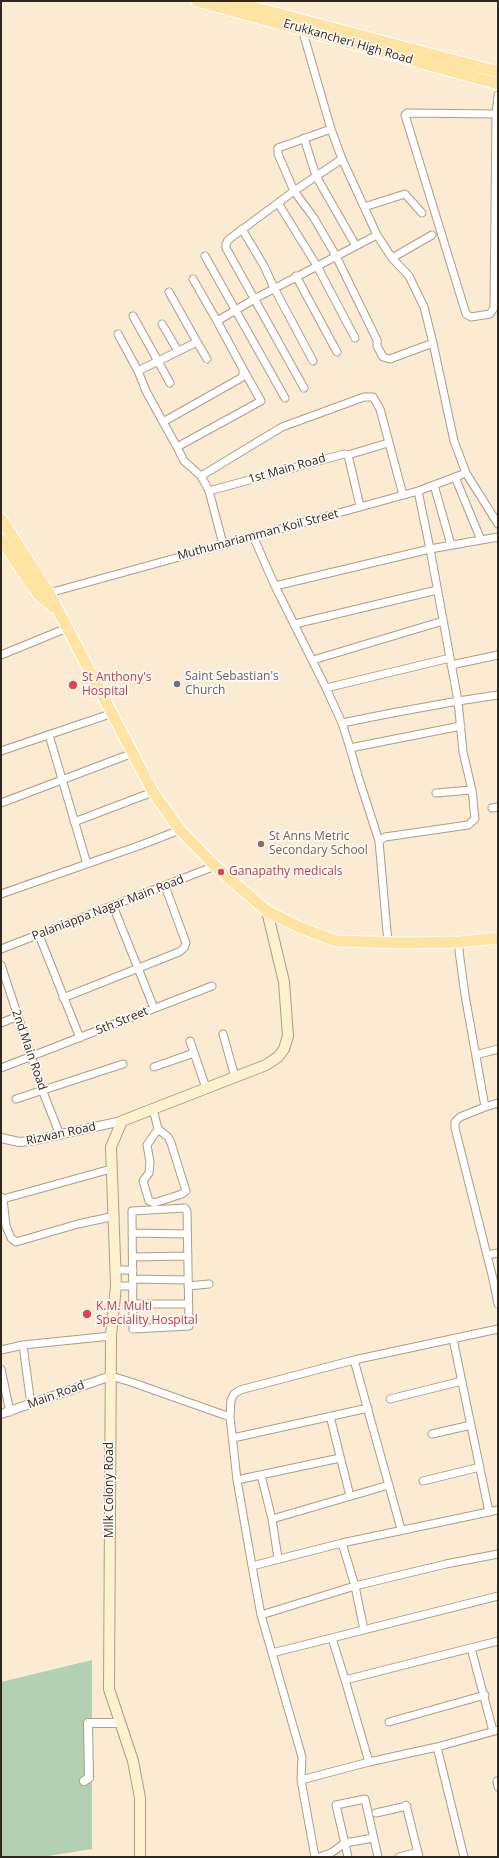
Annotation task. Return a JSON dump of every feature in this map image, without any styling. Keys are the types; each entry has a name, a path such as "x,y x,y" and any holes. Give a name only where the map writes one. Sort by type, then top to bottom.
{"main road":[{"name":"Erukkancheri High Road","path":"197,1 225,3 302,29 468,70 498,84"},
{"path":"225,3 468,70 498,72"},
{"path":"1,519 49,593 153,792 180,830 215,866 267,911 299,927 336,941 388,943 460,942 498,938"},
{"path":"1,540 38,594 58,612"},
{"path":"122,1121 235,1077 272,1061 281,1054 287,1043 288,1036 284,982 267,911"},
{"name":"Milk Colony Road","path":"122,1121 111,1147 111,1170 115,1216 116,1286 111,1336 108,1689 133,1760 140,1798 140,1857"}],"street":[{"path":"302,29 331,129 342,159 377,235 392,258 409,276 424,307 454,441 466,473 498,524"},
{"path":"496,114 407,113 405,116 466,314 471,317 490,314 494,308 496,114 498,95"},
{"path":"331,129 280,147 277,150 294,191 314,218 336,256 378,340 377,346 383,357 390,359 433,342"},
{"path":"304,138 316,176 356,246"},
{"path":"304,388 226,248 228,240 242,229 294,191 342,159"},
{"path":"364,207 405,194 422,213"},
{"path":"278,203 317,266 356,338"},
{"path":"242,229 264,266 313,361"},
{"path":"218,321 255,298 377,235"},
{"path":"392,258 432,236"},
{"path":"205,256 285,398"},
{"path":"296,276 337,352"},
{"path":"177,447 261,401 218,321 193,279"},
{"path":"169,292 207,359"},
{"path":"133,316 170,383"},
{"path":"162,324 178,351"},
{"path":"118,334 138,371 146,391 184,461 201,476 209,491 223,544"},
{"path":"138,371 197,342"},
{"path":"163,422 241,378 243,375 243,369"},
{"path":"201,476 282,427 364,397 373,397 377,403 403,495"},
{"name":"1st Main Road","path":"209,491 344,454 348,455 388,444"},
{"path":"348,455 360,506"},
{"name":"Muthumariamman Koil Street","path":"49,593 418,491 466,473"},
{"path":"455,477 481,540"},
{"path":"434,485 452,545"},
{"path":"379,841 385,837 468,825 473,822 475,816 472,790 463,752 458,701 418,491"},
{"path":"253,536 275,586 313,660 342,723 379,841 388,943"},
{"path":"275,586 430,549 498,536"},
{"path":"295,624 437,590"},
{"path":"313,660 443,621"},
{"path":"1,655 67,628"},
{"path":"451,666 498,655"},
{"path":"326,688 450,658"},
{"path":"342,723 498,695"},
{"path":"1,751 49,736 113,713"},
{"path":"350,748 461,726"},
{"path":"49,736 87,864"},
{"path":"1,803 133,753"},
{"path":"436,792 472,790"},
{"path":"74,822 153,792"},
{"path":"1,894 180,830"},
{"name":"Palaniappa Nagar Main Road","path":"1,949 215,866"},
{"path":"63,998 138,969 179,952 184,948 186,943 165,886"},
{"path":"113,906 154,1008"},
{"path":"39,935 80,1038"},
{"path":"460,942 459,951 464,987 485,1106"},
{"name":"2nd Main Road","path":"1,965 3,982 18,1016 43,1092 60,1135"},
{"name":"5th Street","path":"1,1068 212,986"},
{"path":"1,1022 18,1016"},
{"path":"223,1034 235,1077"},
{"path":"190,1041 206,1088"},
{"path":"476,1055 498,1049"},
{"path":"154,1067 194,1053"},
{"path":"16,1099 43,1092 123,1064"},
{"path":"498,1104 485,1106 460,1117 456,1122 455,1128 498,1303"},
{"path":"153,1109 158,1130 168,1137 171,1143 186,1191 182,1194 154,1203 149,1201 143,1181 149,1173 150,1162 147,1145 158,1130"},
{"name":"Rizwan Road","path":"1,1138 19,1142 60,1135 122,1121"},
{"path":"111,1170 2,1198 4,1227 11,1238 16,1242 78,1224 115,1216"},
{"path":"185,1208 187,1211 189,1326 133,1328 132,1233 132,1211 185,1208"},
{"path":"132,1233 187,1234"},
{"path":"487,1255 498,1253"},
{"path":"133,1257 188,1256"},
{"path":"115,1270 133,1270"},
{"path":"116,1286 133,1283 209,1284"},
{"path":"133,1304 188,1304"},
{"path":"315,1857 301,1780 302,1756 261,1615 237,1480 230,1417 231,1400 234,1394 240,1390 354,1360 498,1330"},
{"path":"1,1350 23,1345 111,1336"},
{"path":"453,1339 489,1512"},
{"path":"23,1345 31,1404"},
{"path":"354,1360 402,1529"},
{"path":"1,1369 4,1394 10,1412"},
{"path":"111,1376 230,1417"},
{"name":"Main Road","path":"1,1414 111,1376"},
{"path":"390,1399 462,1381"},
{"path":"232,1438 368,1408"},
{"path":"330,1416 350,1496"},
{"path":"432,1434 471,1425"},
{"path":"237,1480 340,1458"},
{"path":"423,1481 480,1467"},
{"path":"261,1475 272,1518 278,1558"},
{"path":"272,1518 389,1485"},
{"path":"252,1566 278,1558 402,1529 498,1510"},
{"path":"342,1543 355,1586 364,1630"},
{"path":"261,1615 355,1586 446,1564 498,1554"},
{"path":"272,1653 498,1596"},
{"path":"332,1638 369,1762"},
{"path":"345,1680 498,1641"},
{"path":"301,1780 369,1762 437,1747 496,1730 471,1648"},
{"path":"389,1722 485,1695"},
{"path":"84,1781 89,1778 88,1723 120,1723"},
{"path":"437,1747 464,1857"},
{"path":"348,1857 336,1805 365,1799 378,1857"},
{"path":"376,1813 406,1806 419,1855 398,1857"},
{"path":"319,1857 331,1855 345,1843 373,1838"}],"green space":[{"path":"92,1660 92,1849 42,1857 1,1857 1,1682"}],"place":[{"name":"Saint Sebastian's Church","path":"177,684"},
{"name":"St Anthony's Hospital","path":"73,685"},
{"name":"St Anns Metric Secondary School","path":"261,844"},
{"name":"Ganapathy medicals","path":"221,872"},
{"name":"K.M. Multi Speciality Hospital","path":"87,1314"}]}
